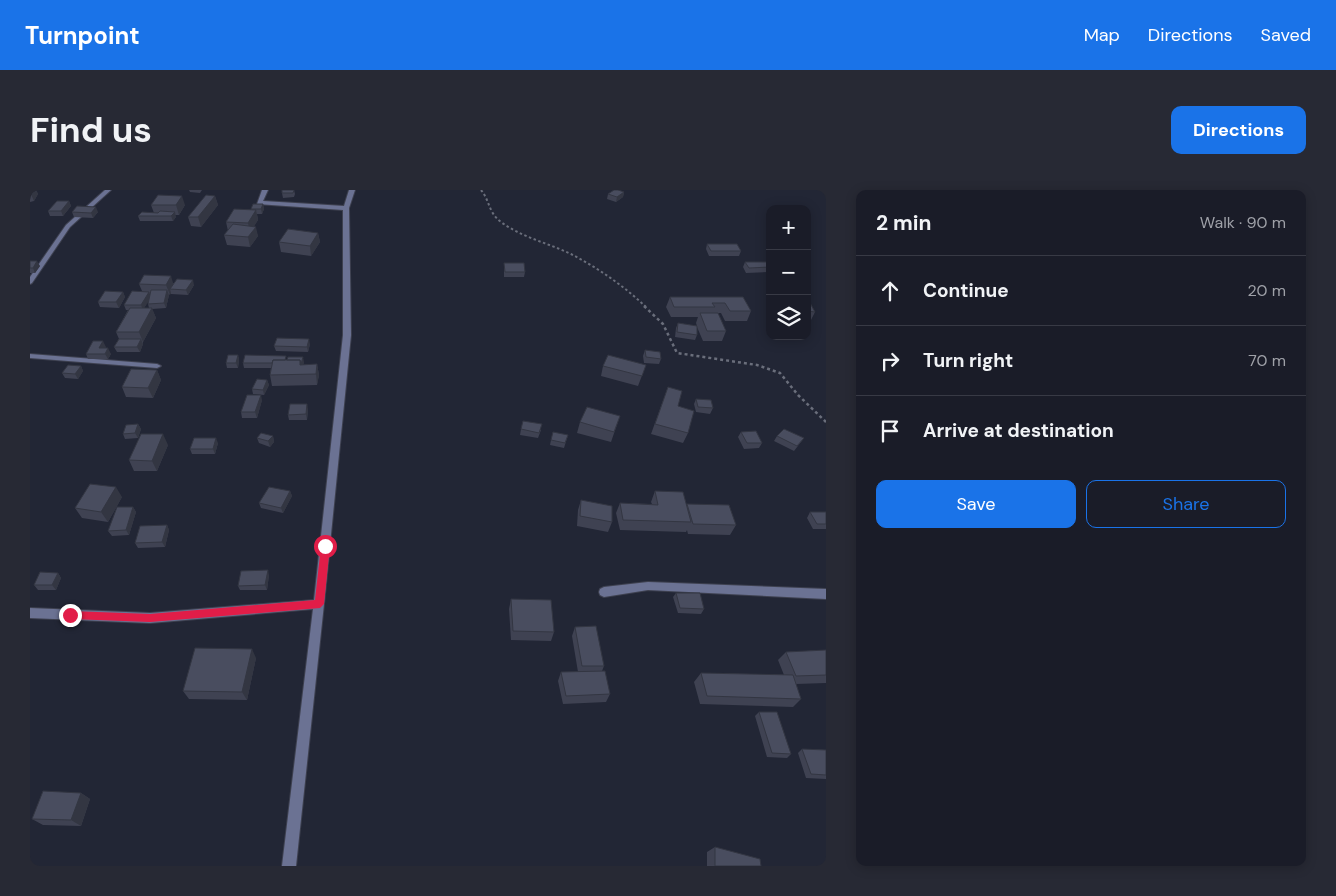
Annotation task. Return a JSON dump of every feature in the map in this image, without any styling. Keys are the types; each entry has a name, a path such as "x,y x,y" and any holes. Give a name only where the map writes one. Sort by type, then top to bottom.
{"street":[{"path":"30,282 68,226 108,190"},
{"path":"265,190 259,202 346,208"},
{"path":"289,866 320,604 347,335 346,208 352,190"},
{"path":"30,356 157,366"},
{"path":"604,592 648,586 826,594"},
{"path":"30,613 150,618 320,604"}],"path":[{"path":"481,190 485,195 490,211 501,222 519,232 571,254 624,287 663,324 677,353 757,365 780,373 798,395 826,422"}],"building":[{"path":"282,190 294,190 293,193 282,193"},
{"path":"614,190 624,192 617,197 608,194"},
{"path":"158,195 182,196 176,205 151,205"},
{"path":"206,195 215,196 198,217 188,217"},
{"path":"57,201 69,201 61,211 48,211"},
{"path":"253,204 263,204 261,209 251,209"},
{"path":"77,206 96,207 91,213 72,212"},
{"path":"234,209 256,210 248,223 226,222"},
{"path":"160,211 175,212 171,216 138,216 142,212 158,213"},
{"path":"233,224 256,227 248,237 224,235"},
{"path":"288,229 318,233 310,246 279,242"},
{"path":"707,244 737,244 741,251 711,251"},
{"path":"30,261 37,261 33,268 30,268"},
{"path":"745,262 766,262 766,267 749,268"},
{"path":"504,263 524,263 525,272 505,272"},
{"path":"144,275 171,276 166,285 139,284"},
{"path":"177,279 193,280 186,290 170,289"},
{"path":"151,290 167,290 164,303 148,304"},
{"path":"105,291 123,292 116,302 98,302"},
{"path":"132,291 149,292 141,305 124,305"},
{"path":"670,297 743,297 751,311 730,311 725,303 712,303 715,307 674,307"},
{"path":"130,308 152,308 139,332 116,332"},
{"path":"700,313 718,313 726,331 707,331"},
{"path":"678,323 697,326 697,335 677,332"},
{"path":"277,338 309,339 307,347 274,346"},
{"path":"119,339 141,339 137,347 114,347"},
{"path":"93,341 103,341 99,348 108,348 105,354 86,354"},
{"path":"645,350 660,352 661,359 646,357"},
{"path":"228,355 238,355 236,363 226,363"},
{"path":"245,355 286,356 285,360 273,360 272,363 243,363"},
{"path":"608,355 646,365 642,376 603,366"},
{"path":"288,357 303,357 301,364 300,360 287,360"},
{"path":"273,360 300,360 300,365 317,364 316,374 270,375"},
{"path":"68,365 81,366 75,374 62,373"},
{"path":"131,369 157,370 148,388 122,387"},
{"path":"257,379 267,380 263,390 252,389"},
{"path":"668,387 682,391 678,406 694,411 688,433 655,424"},
{"path":"247,395 261,395 255,412 241,412"},
{"path":"696,399 711,400 713,408 698,407"},
{"path":"290,404 307,404 306,414 288,415"},
{"path":"587,407 620,416 614,432 580,422"},
{"path":"523,421 542,424 539,433 521,429"},
{"path":"138,424 135,433 123,434 126,425"},
{"path":"784,429 804,438 797,446 777,436"},
{"path":"756,431 762,443 747,443 741,432"},
{"path":"553,432 568,435 565,443 551,440"},
{"path":"261,433 273,436 268,441 257,438"},
{"path":"141,434 163,434 152,461 129,460"},
{"path":"194,438 216,438 213,449 190,449"},
{"path":"90,484 116,487 101,512 75,508"},
{"path":"269,487 290,491 281,508 259,503"},
{"path":"655,491 683,492 691,522 623,520 620,503 658,505"},
{"path":"581,500 612,506 612,522 580,516"},
{"path":"687,504 729,505 736,525 693,524"},
{"path":"117,507 133,507 126,530 108,531"},
{"path":"810,512 826,512 826,524 817,524"},
{"path":"167,525 162,542 135,543 140,526"},
{"path":"268,570 265,585 238,586 241,571"},
{"path":"40,572 58,573 52,585 34,585"},
{"path":"676,593 700,593 704,609 680,608"},
{"path":"511,599 551,600 554,632 513,631"},
{"path":"596,626 604,666 582,666 575,627"},
{"path":"195,648 252,649 242,692 183,691"},
{"path":"826,650 826,675 796,676 786,652"},
{"path":"605,671 610,694 566,696 561,672"},
{"path":"701,673 793,675 801,699 707,696"},
{"path":"759,712 777,712 791,754 772,753"},
{"path":"802,749 826,750 826,775 811,774"},
{"path":"43,791 81,793 71,820 32,819"},
{"path":"715,847 760,859 761,866 715,866"}],"route":[{"path":"70,615 150,618 320,604 325,546"}]}
